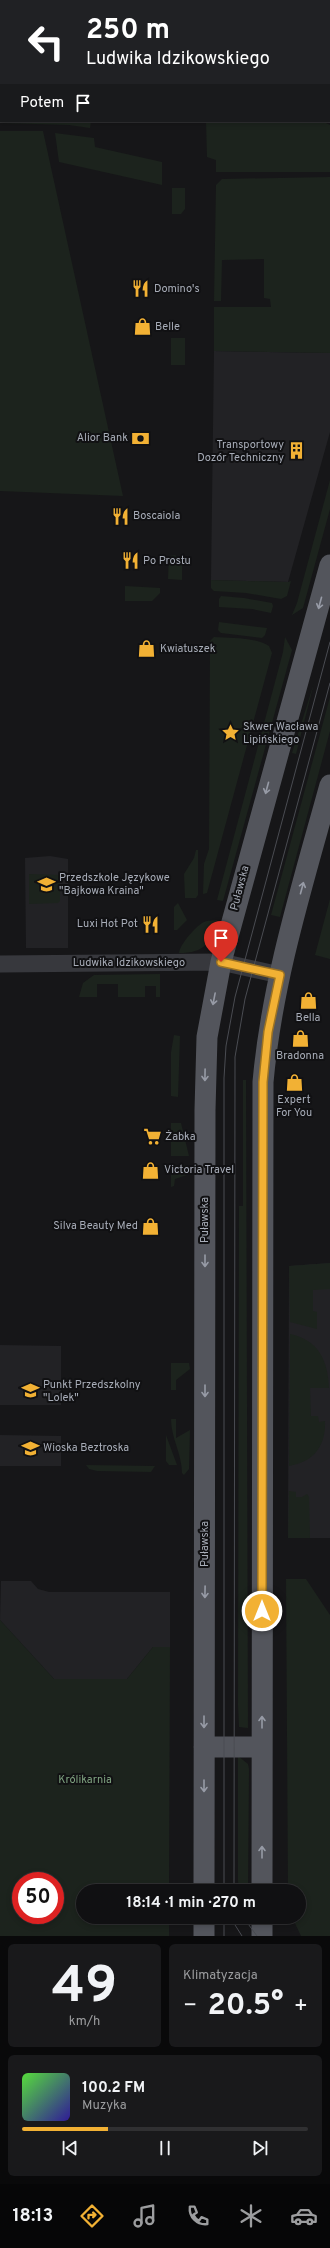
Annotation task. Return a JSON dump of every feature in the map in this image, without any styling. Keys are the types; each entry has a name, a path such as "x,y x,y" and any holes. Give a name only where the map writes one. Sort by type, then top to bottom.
{"main road":[{"name":"Puławska","path":"204,1884 205,1070 208,1030 221,962 330,565"},
{"path":"262,1884 263,1082 268,1032 280,975 330,785"},
{"path":"204,1747 262,1747"},
{"path":"204,1924 204,1936"},
{"path":"262,1924 262,1936"}],"street":[{"name":"Ludwika Idzikowskiego","path":"0,964 221,962 280,975"}],"shaded area":[{"path":"214,351 330,353 330,432 288,582 211,580"},
{"name":"Przedszkole Językowe \"Bajkowa Kraina\"","path":"50,856 68,859 68,948 26,948 25,858"},
{"path":"330,1263 330,1538 288,1538 289,1266"},
{"path":"0,1345 61,1346 61,1405 0,1405"},
{"name":"Wioska Beztroska","path":"0,1435 61,1436 61,1466 0,1466"},
{"path":"1,1581 31,1581 38,1589 49,1592 170,1592 170,1647 153,1647 127,1679 54,1679 0,1620"}],"green space":[{"path":"91,122 90,128 69,125 0,123"},
{"path":"206,122 324,122 330,125 330,172 216,172 216,160 207,157"},
{"path":"0,131 43,131 123,496 0,491"},
{"path":"55,133 94,138 95,147 162,162 162,185 59,162"},
{"path":"330,177 330,353 214,351 214,307 271,307 270,299 264,298 264,259 222,260 221,301 214,301 216,185 222,179"},
{"path":"172,188 185,188 185,209 181,214 172,214"},
{"path":"171,338 185,338 185,365 171,365"},
{"path":"330,480 330,509 303,608 292,615 297,603"},
{"path":"175,555 182,561 182,580 168,579 169,556"},
{"path":"211,580 291,581 287,596 281,599 246,593 214,591 211,588"},
{"path":"125,586 160,588 160,593 152,601 125,601"},
{"path":"221,596 272,603 273,606 271,613 252,609 219,607 219,599"},
{"path":"219,622 267,628 265,635 262,638 221,633 218,630"},
{"name":"Skwer Wacława Lipińskiego","path":"214,637 242,638 256,641 269,646 272,653 207,893 203,894 204,864 209,849 210,641"},
{"path":"285,637 292,650 223,901 217,900 283,652"},
{"path":"314,683 296,754 292,753"},
{"path":"330,697 330,731 280,917 271,915"},
{"path":"196,850 198,850 198,895 196,898 185,898 184,874 194,858"},
{"path":"29,874 60,875 60,901 58,903 29,904"},
{"path":"330,899 330,959 315,955"},
{"path":"178,903 187,920 177,930 174,930 174,907"},
{"path":"217,920 212,935 206,945 195,951 179,953 189,935 197,927 206,921"},
{"path":"160,974 160,997 156,997 156,986 145,986 145,997 118,997 118,984 97,984 97,997 79,997 83,983 94,975"},
{"path":"174,1035 180,1036 178,1097 171,1096 171,1052"},
{"path":"243,1080 246,1080 248,1728 239,1727 238,1705 239,1206 243,1206"},
{"path":"171,1123 181,1123 189,1156 171,1156"},
{"path":"171,1165 187,1165 187,1175 175,1179 174,1186 171,1187"},
{"path":"330,1263 330,1289 313,1290 313,1311 317,1312 317,1329 290,1322 289,1266"},
{"path":"290,1334 308,1341 320,1353 327,1369 329,1388 310,1388 311,1416 318,1416 319,1422 325,1421 325,1430 321,1445 312,1457 298,1464 289,1466"},
{"path":"171,1363 189,1363 190,1369 176,1380 176,1390 171,1390"},
{"path":"171,1419 176,1419 176,1438 190,1430 189,1469 184,1475 182,1473 182,1466 171,1426"},
{"path":"166,1435 177,1465 169,1465 166,1461"},
{"path":"86,1465 155,1466 151,1472 97,1471 89,1469"},
{"path":"289,1491 296,1492 296,1497 302,1497 307,1494 309,1497 310,1538 288,1538"},
{"path":"286,1579 306,1579 330,1615 330,1936 301,1936 295,1924 306,1924 306,1884 288,1884"},
{"name":"Królikarnia","path":"0,1620 54,1679 127,1679 153,1647 170,1647 169,1884 76,1884 76,1924 169,1924 169,1936 0,1936"},
{"path":"238,1756 248,1764 249,1769 248,1884 238,1884"}],"tram line":[{"path":"224,1884 224,1078 226,1046 235,997 330,642"},
{"path":"234,1884 235,1057 245,999 330,683"},
{"path":"224,1924 224,1936"},
{"path":"234,1924 242,1936"},
{"path":"248,1924 257,1936"}],"place":[{"name":"Domino's","path":"141,289"},
{"name":"Belle","path":"142,327"},
{"name":"Alior Bank","path":"141,438"},
{"name":"Transportowy Dozór Techniczny","path":"297,451"},
{"name":"Boscaiola","path":"120,516"},
{"name":"Po Prostu","path":"130,561"},
{"name":"Kwiatuszek","path":"147,649"},
{"name":"Skwer Wacława Lipińskiego","path":"230,733"},
{"name":"Przedszkole Językowe \"Bajkowa Kraina\"","path":"46,884"},
{"name":"Luxi Hot Pot","path":"151,924"},
{"name":"Bella","path":"308,1000"},
{"name":"Bradonna","path":"300,1038"},
{"name":"Expert For You","path":"294,1082"},
{"name":"Żabka","path":"152,1137"},
{"name":"Victoria Travel","path":"151,1170"},
{"name":"Silva Beauty Med","path":"151,1226"},
{"name":"Punkt Przedszkolny \"Lolek\"","path":"30,1391"},
{"name":"Wioska Beztroska","path":"30,1448"}],"route":[{"path":"221,962 280,975 268,1032 263,1082 262,1611"}]}
